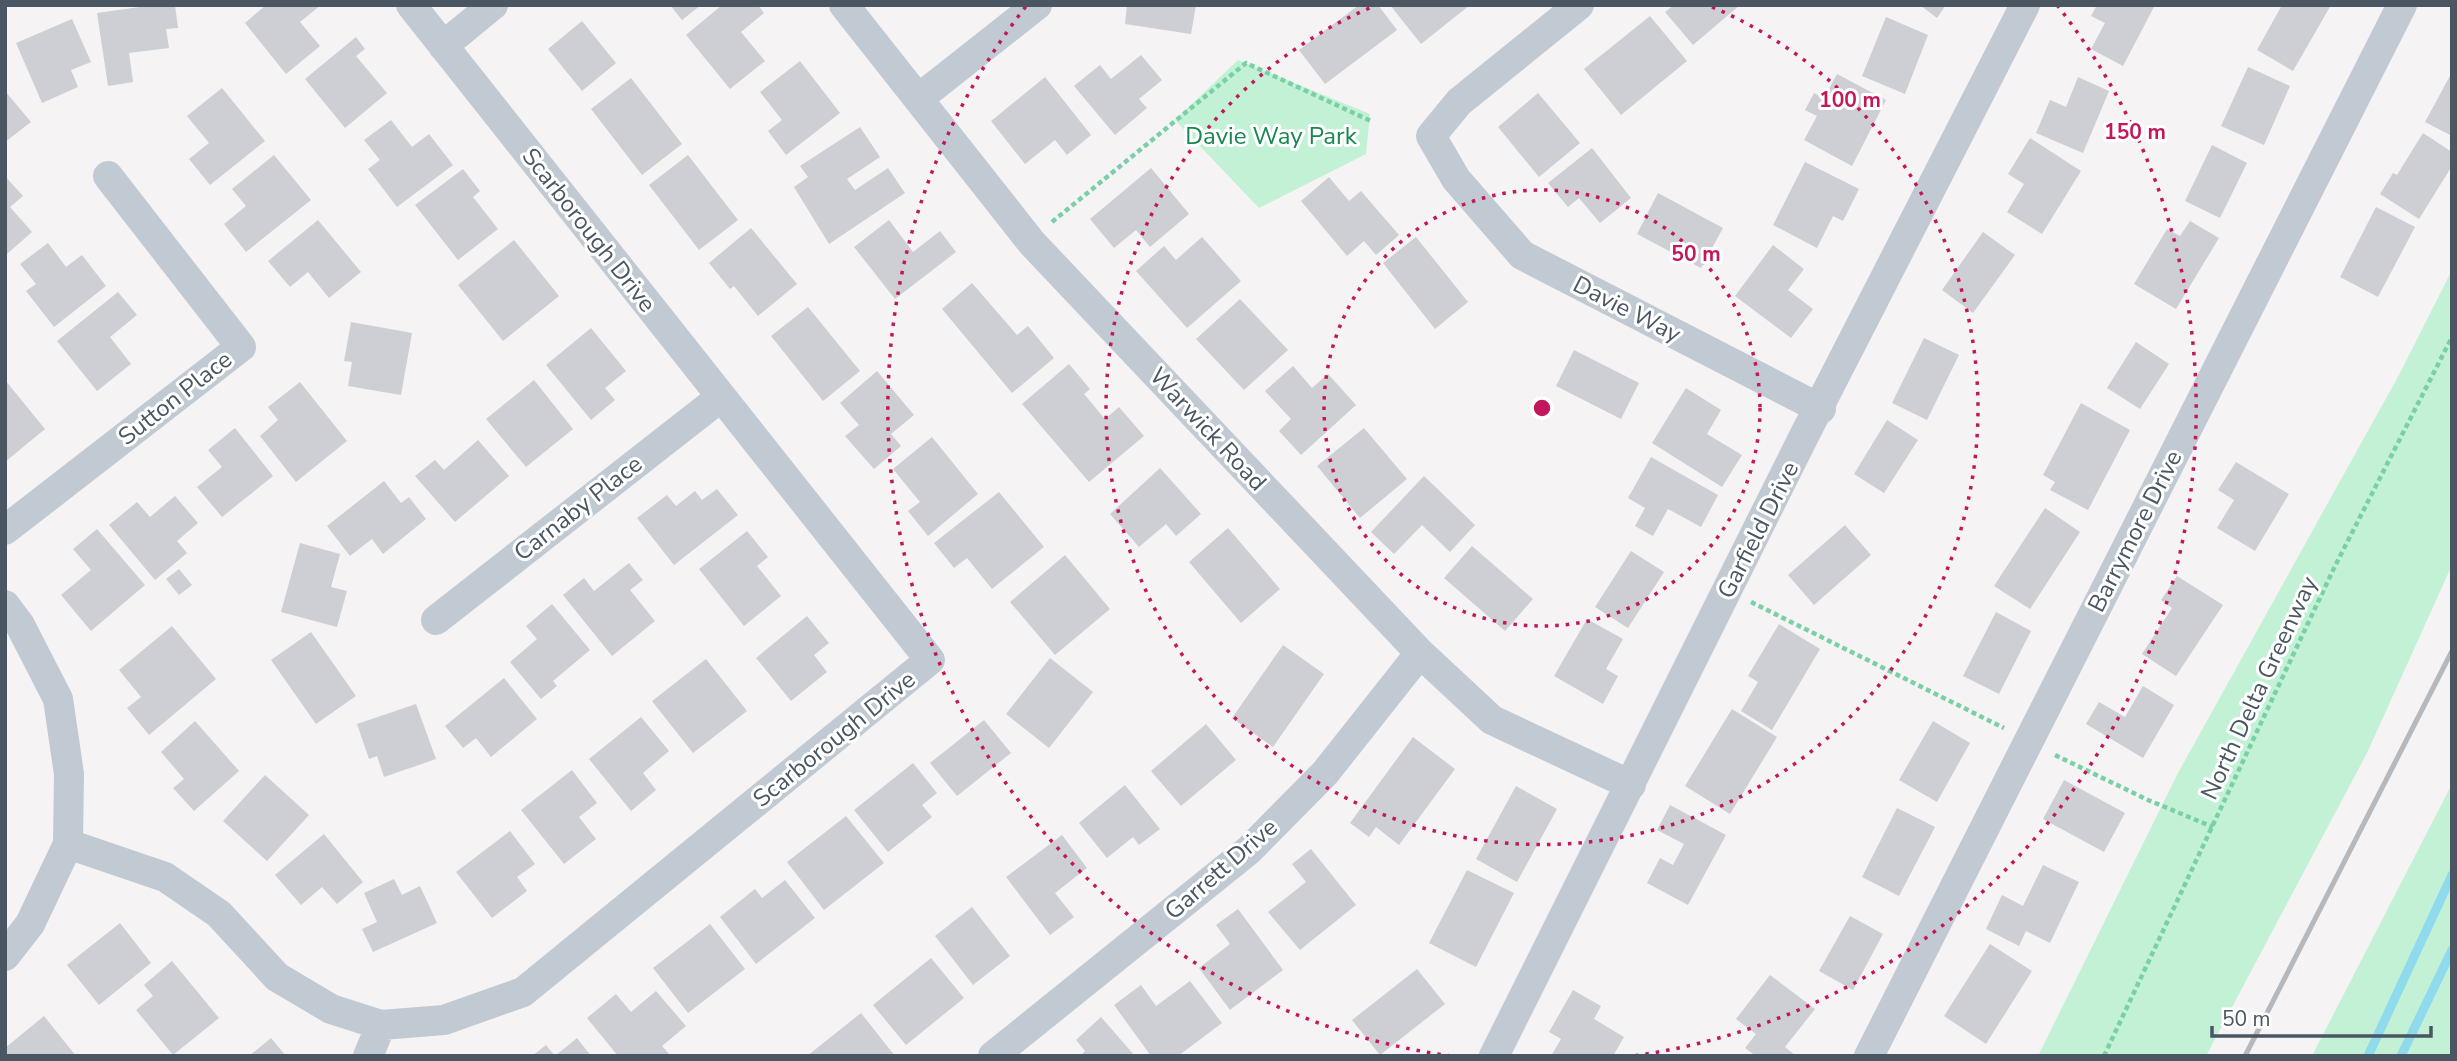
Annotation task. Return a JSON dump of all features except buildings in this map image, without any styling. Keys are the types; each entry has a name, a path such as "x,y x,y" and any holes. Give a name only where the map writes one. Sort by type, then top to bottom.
{"street":[{"name":"Scarborough Drive","path":"68,844 165,877 219,914 277,977 331,1009 381,1025 444,1020 523,992 929,660 411,5"},
{"path":"443,46 493,5"},
{"name":"Warwick Road","path":"844,5 1032,243 1420,653 1492,720 1631,785"},
{"path":"918,99 1037,5"},
{"name":"Davie Way","path":"1579,5 1459,103 1431,136 1456,179 1522,255 1821,409"},
{"name":"Garfield Drive","path":"1494,1056 2025,5"},
{"name":"Barrymore Drive","path":"1869,1056 2402,5"},
{"name":"Sutton Place","path":"5,530 241,347 107,176"},
{"name":"Carnaby Place","path":"436,620 721,397"},
{"path":"5,605 20,625 58,699 69,774 68,844 30,924 5,956"},
{"name":"Garrett Drive","path":"993,1056 1249,850 1325,773 1420,653"},
{"path":"368,1056 381,1025"}],"path":[{"path":"1041,231 1246,63 1373,121"},
{"name":"North Delta Greenway","path":"2104,1056 2335,566 2452,337"},
{"path":"1751,602 1998,725"},
{"path":"2065,759 2148,800 2213,827"}],"green space":[{"name":"Davie Way Park","path":"1238,60 1370,114 1366,154 1259,208 1175,120"},
{"path":"2452,270 2452,565 2367,753 2206,1056 2038,1056 2178,773 2399,375"},
{"path":"2452,784 2452,1056 2312,1056"}],"waterway":[{"path":"2368,1056 2452,875"},
{"path":"2401,1056 2452,950"}],"railway":[{"path":"2245,1056 2452,651"}]}
